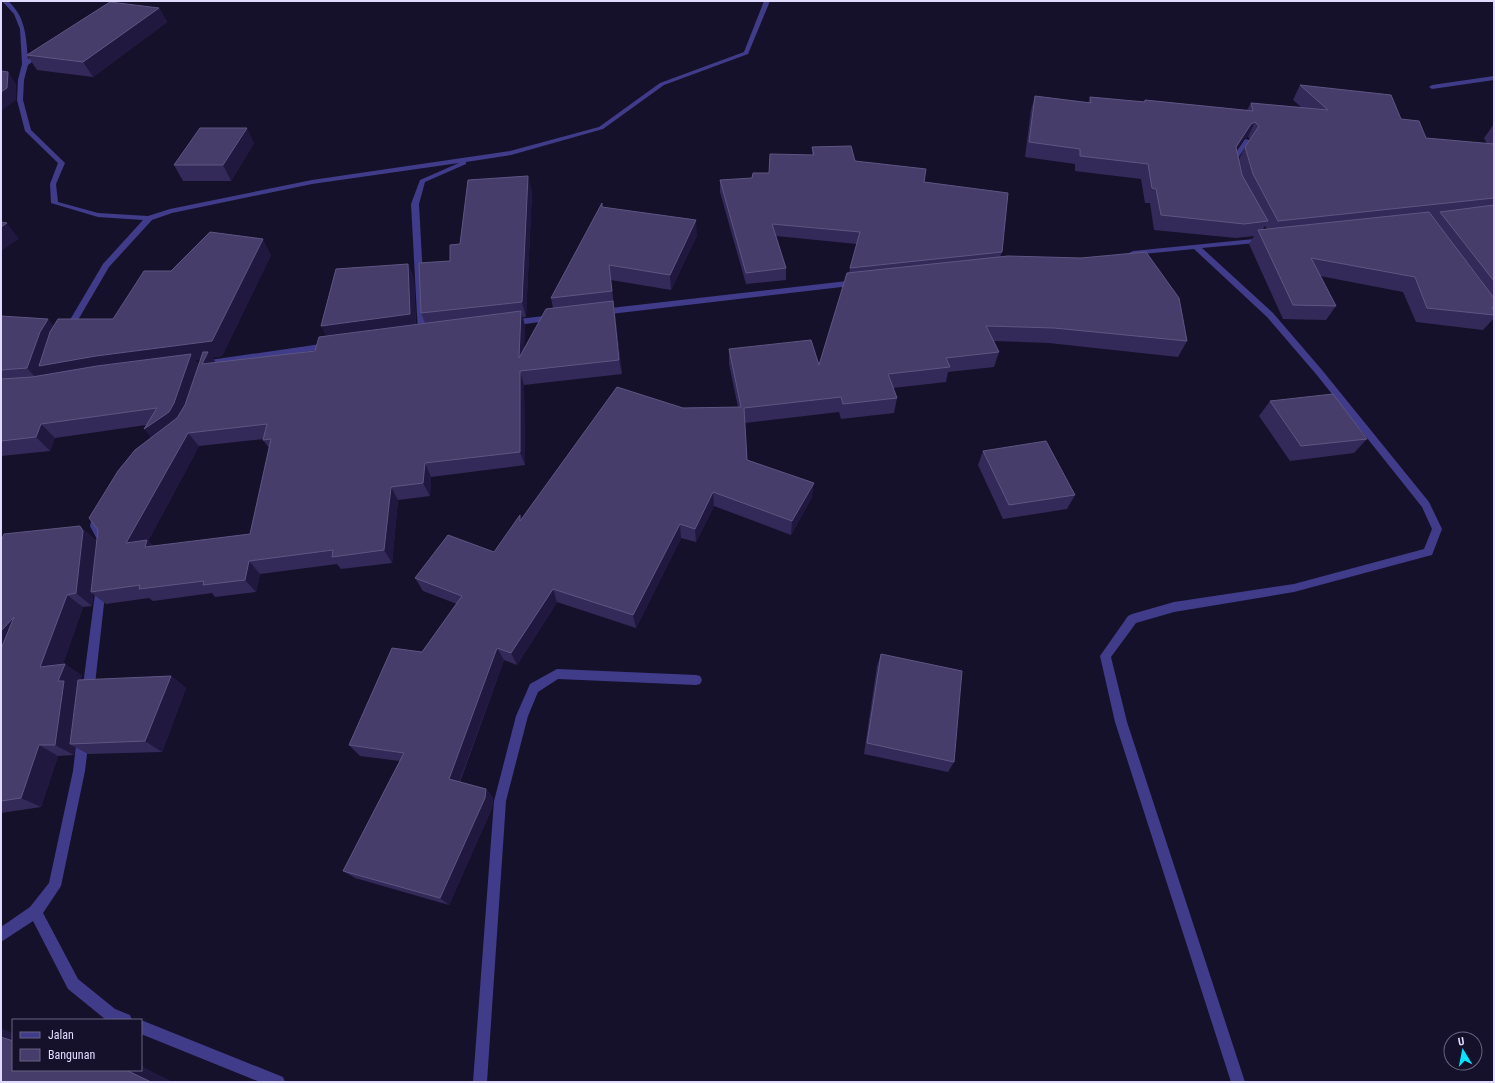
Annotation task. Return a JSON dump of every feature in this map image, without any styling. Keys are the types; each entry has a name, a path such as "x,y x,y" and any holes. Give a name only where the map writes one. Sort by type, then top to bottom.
{"street":[{"path":"5,1 14,7 23,24 25,64 21,80 20,100 28,131 62,163 53,184 55,203 98,215 149,218 170,211 312,182 511,153 601,128 662,84 746,53 767,1"},
{"path":"25,64 45,51"},
{"path":"1432,87 1494,78"},
{"path":"1237,175 1234,161 1248,140"},
{"path":"422,333 415,204 422,181 475,158"},
{"path":"65,336 106,266 149,218"},
{"path":"1125,254 1196,247 1268,237"},
{"path":"1196,247 1270,315 1319,372 1426,505 1437,529 1428,552 1294,588 1174,607 1132,619 1105,656 1120,722 1238,1082"},
{"path":"595,313 863,282"},
{"path":"500,324 564,317"},
{"path":"193,365 335,346"},
{"path":"203,377 208,363"},
{"path":"104,509 95,522 95,529 105,544 105,550"},
{"path":"87,702 102,579"},
{"path":"480,1082 500,801 522,716 534,688 557,674 696,680"},
{"path":"1,935 35,912 55,886 79,771 84,725"},
{"path":"35,912 73,984 110,1014 122,1019"},
{"path":"142,1027 278,1082"}],"building":[{"path":"110,2 159,8 83,62 27,55"},
{"path":"1,71 8,72 7,88 1,92"},
{"path":"1300,85 1391,95 1401,119 1419,121 1426,138 1494,144 1494,198 1278,221 1253,174 1245,147 1259,126 1255,122 1251,124 1236,147 1242,175 1268,221 1244,224 1161,215 1156,189 1152,188 1148,164 1080,156 1080,149 1029,142 1035,96 1091,103 1090,97 1145,102 1145,100 1253,111 1251,103 1328,110"},
{"path":"200,128 247,128 223,165 174,165"},
{"path":"851,146 855,161 926,169 924,182 1008,193 1002,252 850,268 860,232 772,224 786,268 746,273 720,180 752,178 753,173 769,173 770,154 814,155 812,147"},
{"path":"528,176 522,302 421,313 419,263 450,261 450,245 460,244 468,180"},
{"path":"602,203 602,207 696,220 670,275 609,265 612,291 551,298"},
{"path":"1494,205 1494,281 1440,212"},
{"path":"1429,212 1494,298 1494,308 1492,307 1494,315 1427,308 1415,277 1311,258 1336,306 1293,305 1258,230"},
{"path":"1,222 7,223 1,227"},
{"path":"210,232 263,239 212,341 96,356 39,366 50,332 58,319 113,319 144,271 171,271"},
{"path":"1146,252 1179,298 1187,341 1054,328 986,326 999,352 946,358 950,367 888,374 897,398 843,404 841,397 744,408 747,460 814,483 792,521 713,492 695,529 680,524 633,615 553,589 511,653 497,648 449,779 486,789 485,798 440,898 343,871 404,753 349,745 392,648 422,652 462,596 415,578 448,535 494,552 520,515 520,521 617,387 683,408 741,407 729,349 811,340 819,365 847,273 1008,256 1081,258"},
{"path":"408,264 410,314 321,326 336,269"},
{"path":"613,301 619,360 520,371 520,452 425,463 423,483 391,487 384,550 332,557 333,550 249,561 245,580 203,585 204,581 139,589 140,585 91,592 98,530 89,518 118,471 135,450 177,418 185,405 203,352 208,352 202,364 315,351 319,337 521,311 519,358 546,309","holes":["267,424 263,440 271,439 250,534 145,547 147,540 126,543 188,433"]},
{"path":"1,316 48,319 40,332 27,368 1,370"},
{"path":"191,354 174,403 169,412 144,429 157,408 41,424 36,437 1,441 1,379 32,377 97,366"},
{"path":"1333,394 1367,439 1301,446 1270,401"},
{"path":"1046,441 1075,495 1009,505 983,451"},
{"path":"80,526 83,531 76,593 67,595 40,667 65,664 58,681 64,681 55,745 39,745 21,798 1,801 1,649 14,617 1,631 1,541 4,534"},
{"path":"881,654 962,671 954,762 867,743"},
{"path":"171,676 145,741 70,744 78,680"},
{"path":"1,1037 12,1041 12,1071 128,1071 151,1082 1,1082"}]}
